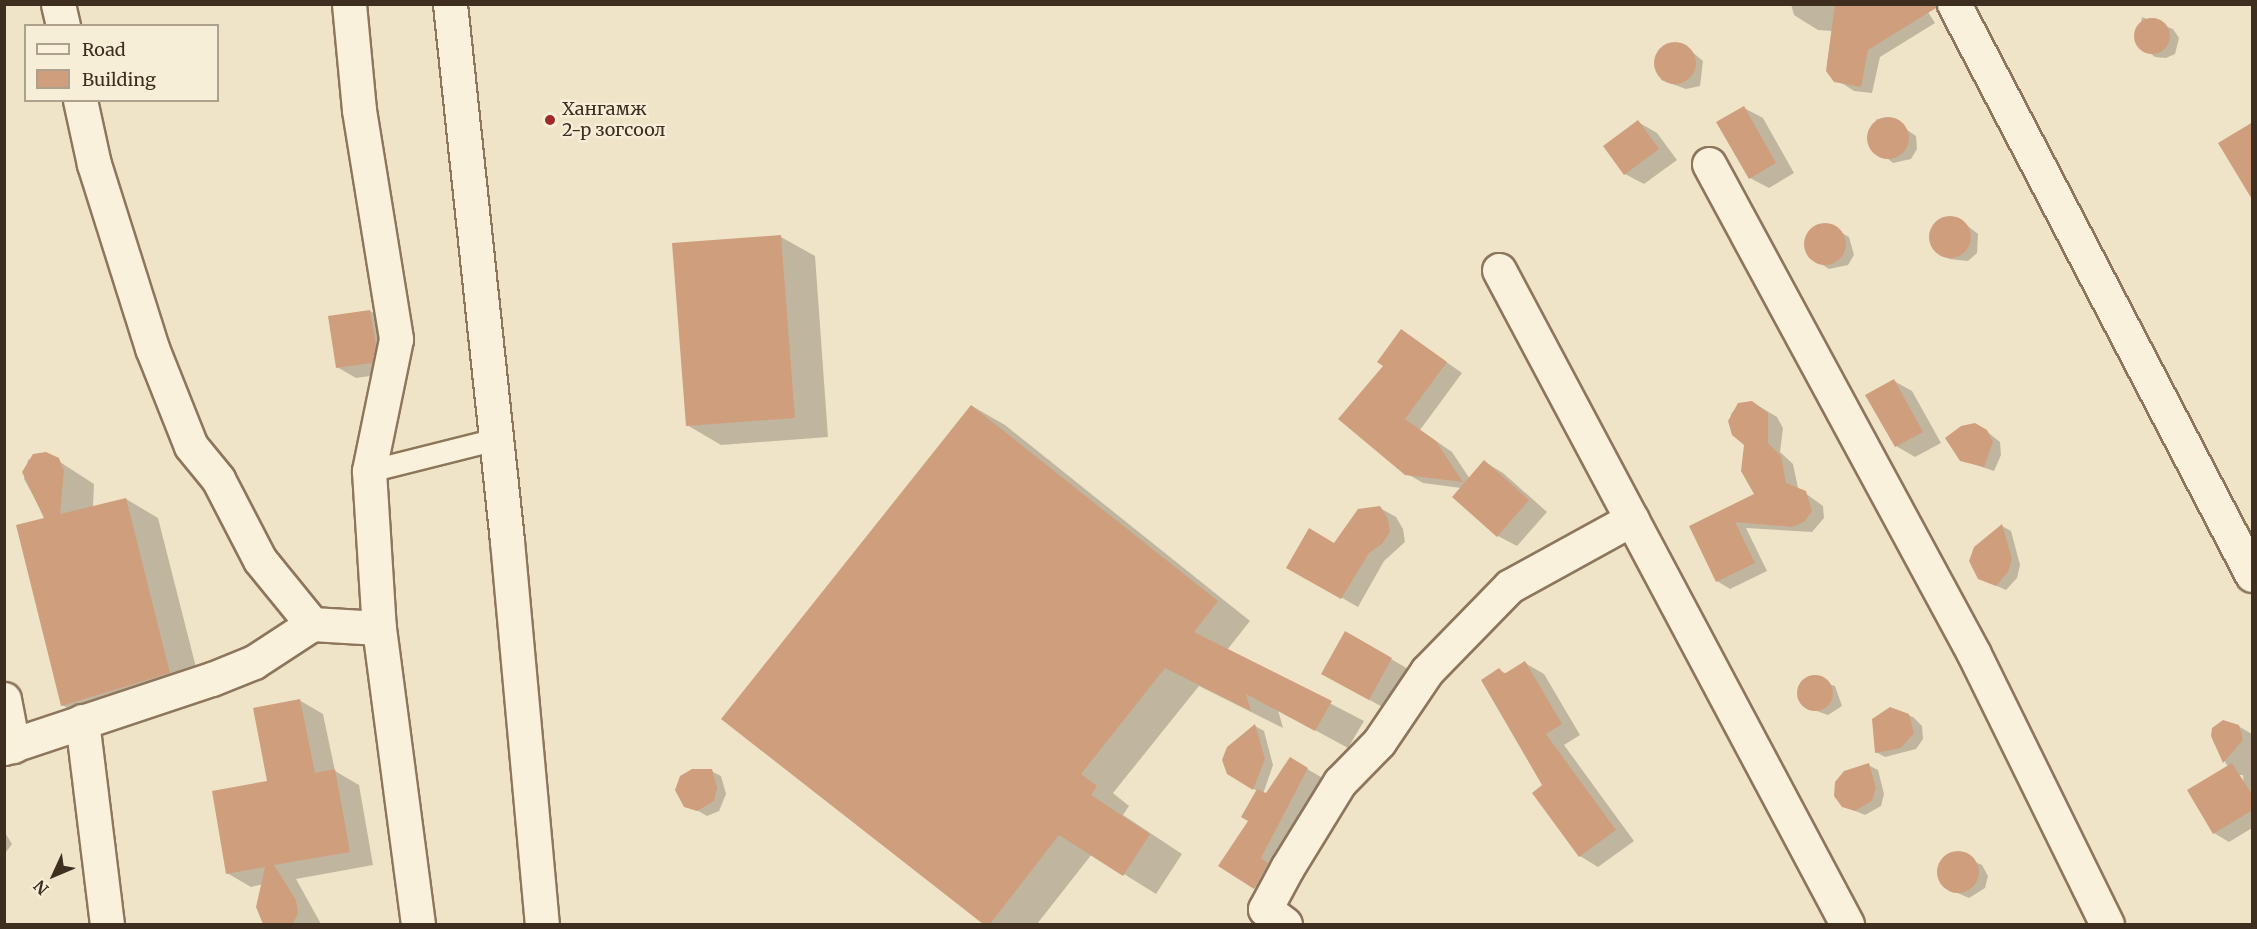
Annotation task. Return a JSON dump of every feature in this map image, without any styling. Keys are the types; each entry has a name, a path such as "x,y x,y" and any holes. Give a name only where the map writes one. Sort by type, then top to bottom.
{"street":[{"path":"58,4 63,24"},
{"path":"349,4 359,110 396,339 369,471 379,628 418,924"},
{"path":"450,4 496,439 542,924"},
{"path":"1954,4 2253,575"},
{"path":"80,102 94,164 152,348 191,446 218,479 260,560 312,624"},
{"path":"1709,164 1974,654 2107,924"},
{"path":"1499,270 1847,924"},
{"path":"1284,924 1265,909 1287,868 1340,782 1379,742 1427,671 1510,586 1632,519"},
{"path":"4,699 9,747 254,662 312,624 379,628"},
{"path":"82,721 107,924"}],"lane":[{"path":"369,471 496,439"}],"building":[{"path":"1835,4 1935,4 1936,8 1868,50 1861,87 1834,82 1826,71"},
{"path":"2152,18 2165,23 2170,36 2165,49 2152,54 2139,49 2134,36 2139,23"},
{"path":"1675,42 1683,43 1690,48 1695,55 1695,71 1690,78 1683,83 1675,84 1667,83 1660,78 1655,71 1654,63 1655,55 1660,48 1667,43"},
{"path":"1744,106 1776,163 1749,179 1716,122"},
{"path":"1888,117 1903,123 1909,138 1903,153 1888,159 1873,153 1867,138 1873,123"},
{"path":"1638,120 1659,149 1624,175 1603,146"},
{"path":"2253,122 2253,201 2218,143"},
{"path":"1950,216 1965,222 1971,237 1965,252 1950,258 1935,252 1929,237 1935,222"},
{"path":"1825,223 1840,229 1846,244 1840,259 1825,265 1810,259 1804,244 1810,229"},
{"path":"781,235 795,418 686,426 672,243"},
{"path":"370,310 376,345 372,363 336,368 328,316"},
{"path":"1401,329 1447,362 1405,419 1436,441 1463,482 1405,475 1338,419 1383,366 1377,362"},
{"path":"1894,379 1923,432 1895,447 1865,395"},
{"path":"1752,401 1768,413 1768,443 1781,456 1786,483 1806,491 1812,511 1804,522 1792,527 1735,522 1755,563 1716,582 1689,526 1754,494 1741,471 1744,445 1732,435 1728,421 1738,403"},
{"path":"971,405 1218,601 1194,632 1332,701 1315,731 1246,694 1251,711 1165,668 1081,774 1097,786 1091,795 1150,834 1123,876 1059,835 990,924 983,924 721,719"},
{"path":"1975,423 1987,430 1993,442 1984,467 1960,461 1945,438 1961,426"},
{"path":"46,452 59,458 64,471 60,514 126,498 170,673 61,706 16,525 44,518 22,472 33,454"},
{"path":"1484,460 1529,500 1497,537 1452,497"},
{"path":"1380,506 1388,519 1390,532 1382,544 1369,553 1341,599 1286,568 1309,528 1334,543 1358,509"},
{"path":"2002,524 2012,559 2008,572 1996,586 1978,579 1969,561 1974,547"},
{"path":"1345,631 1392,658 1369,700 1321,674"},
{"path":"1525,661 1562,724 1546,734 1616,830 1579,857 1532,793 1542,785 1481,680 1499,668 1504,674"},
{"path":"1815,675 1828,680 1833,693 1828,706 1815,711 1802,706 1797,693 1802,680"},
{"path":"300,699 315,773 335,769 350,852 274,865 296,900 298,913 293,924 263,924 256,907 265,867 226,874 212,791 267,781 253,708"},
{"path":"1890,707 1909,714 1914,733 1901,748 1875,753 1872,719"},
{"path":"2223,720 2239,725 2243,740 2223,763 2211,736 2212,728"},
{"path":"1255,724 1265,759 1253,790 1227,774 1222,760 1227,747"},
{"path":"1290,757 1308,768 1261,858 1268,863 1254,889 1218,866 1248,821 1241,817 1257,789 1266,793"},
{"path":"1869,763 1876,788 1872,801 1855,811 1842,807 1834,796 1835,782 1844,771"},
{"path":"2232,763 2253,796 2253,810 2213,834 2187,790"},
{"path":"692,769 712,769 717,788 714,801 697,811 684,807 675,790 680,776"},
{"path":"1958,851 1973,857 1979,872 1973,887 1958,893 1943,887 1937,872 1943,857"}],"place":[{"name":"Хангамж 2-р зогсоол","path":"550,120"}]}
